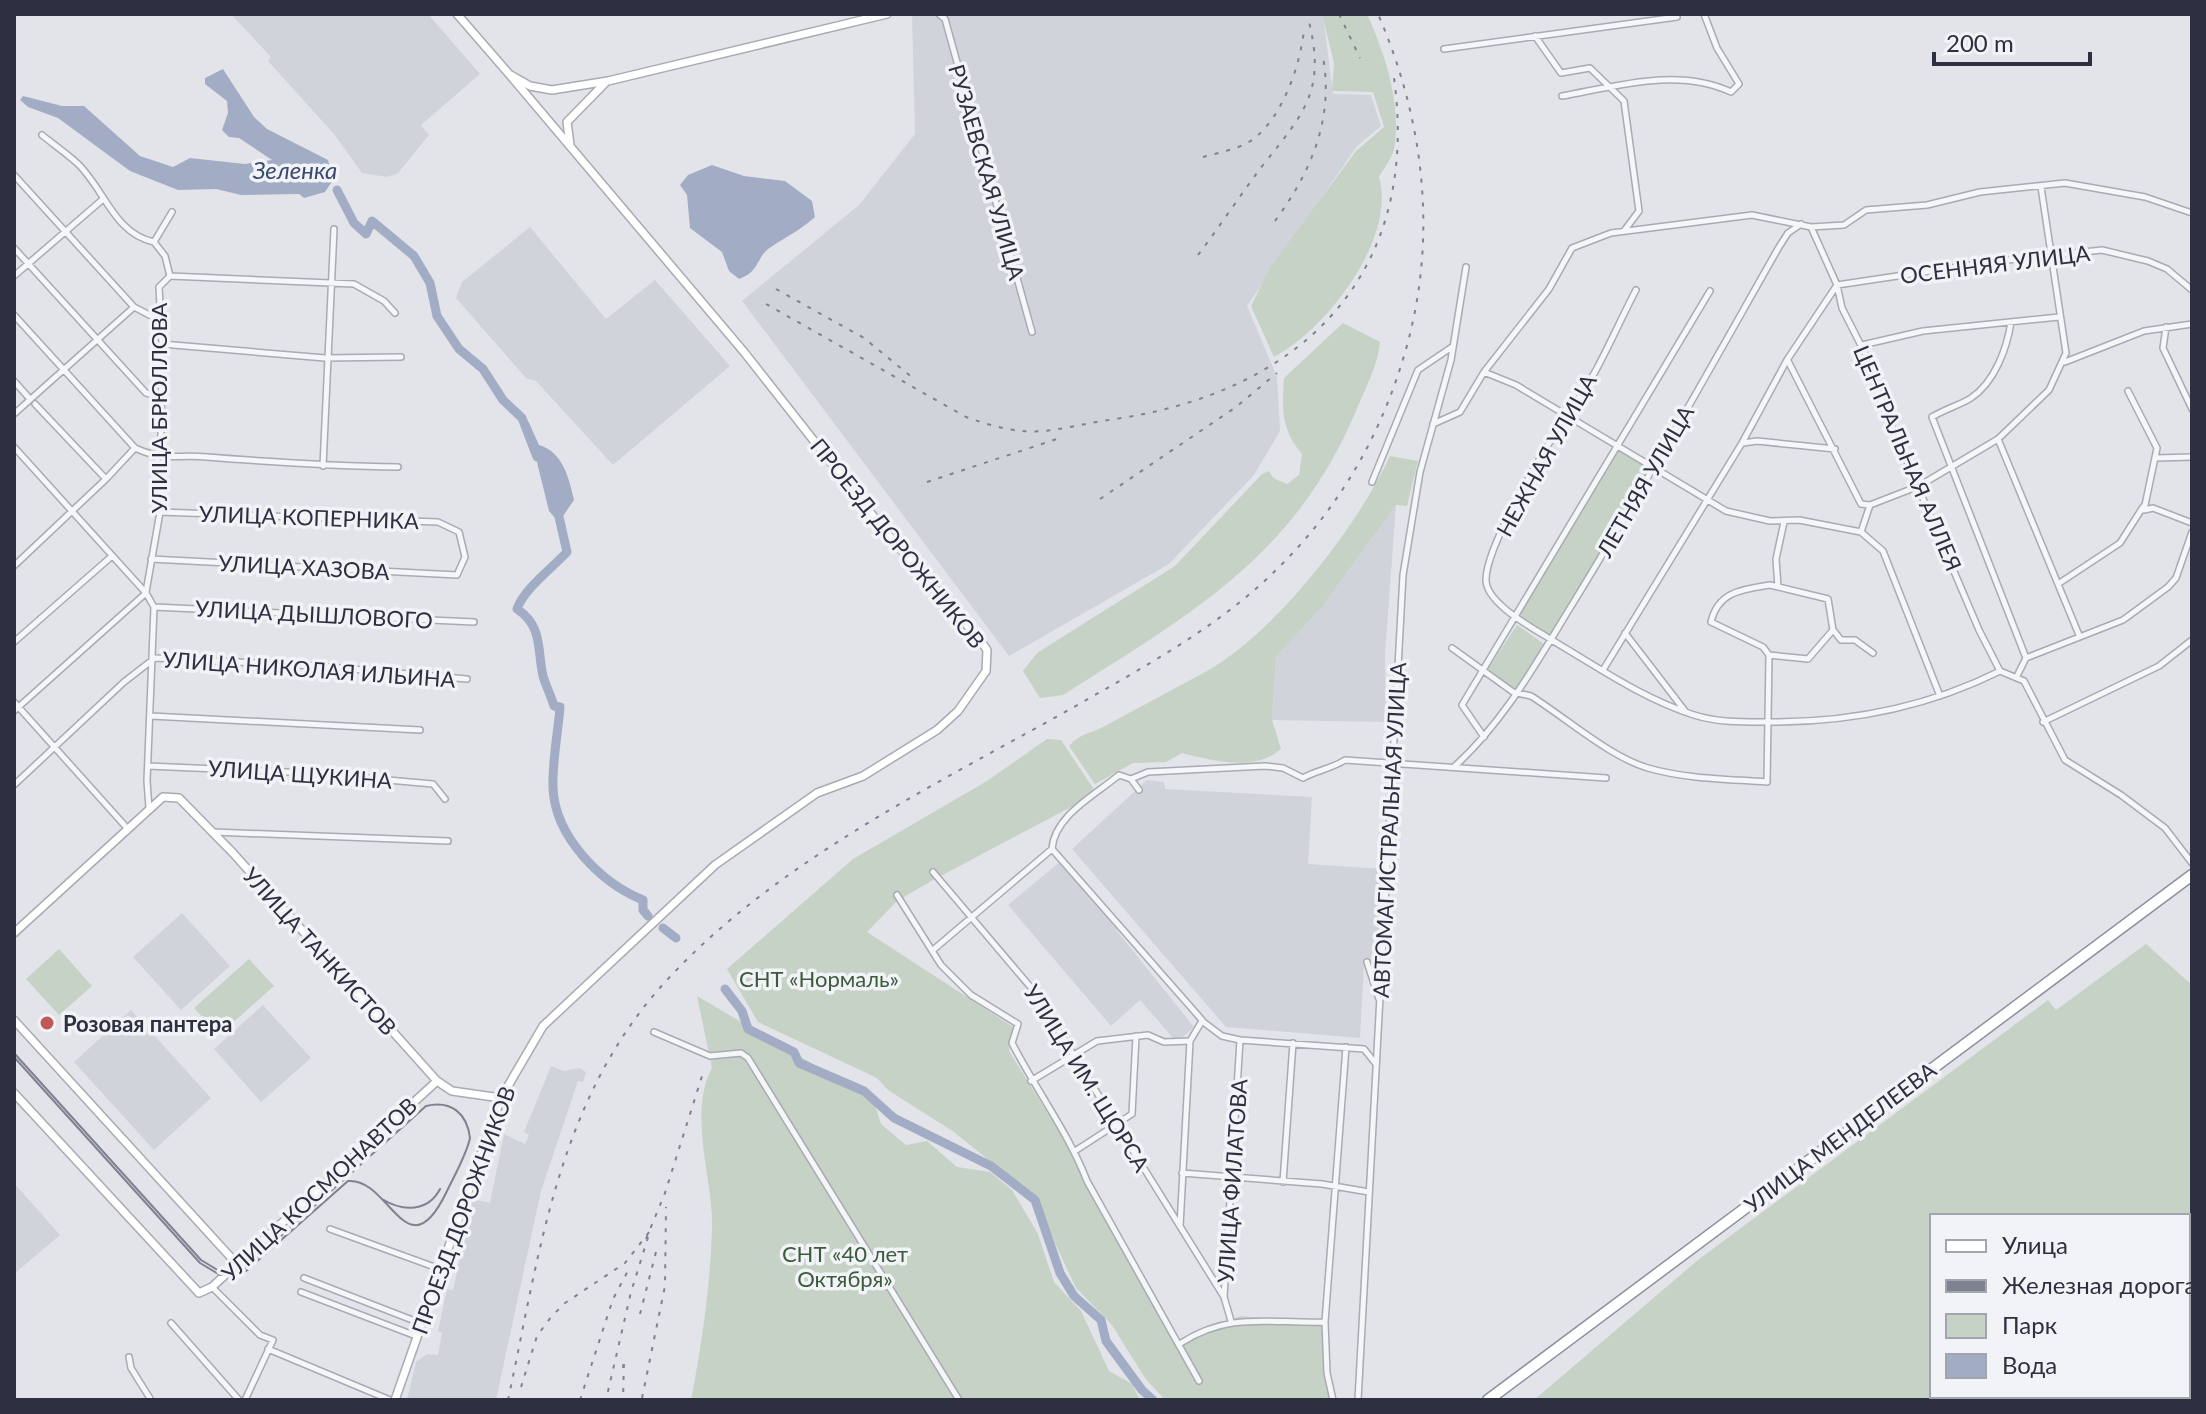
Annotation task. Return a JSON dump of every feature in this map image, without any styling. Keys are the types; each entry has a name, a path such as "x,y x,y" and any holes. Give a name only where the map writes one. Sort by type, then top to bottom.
{"highway":[{"name":"УЛИЦА МЕНДЕЛЕЕВА","path":"1488,1400 2192,875"},
{"name":"УЛИЦА МЕНДЕЛЕЕВА","path":"1497,1400 2192,883"}],"main road":[{"name":"ПРОЕЗД ДОРОЖНИКОВ","path":"393,1400 501,1098 521,1059 557,1010 715,865 817,793 863,776 937,730 958,711 979,683 988,663 987,650 980,640 884,530 725,329 457,14"},
{"path":"509,74 530,86 552,90 608,81 887,14"},
{"path":"571,149 566,134 567,122 608,81"},
{"name":"УЛИЦА ТАНКИСТОВ","path":"149,808 163,797 179,798 437,1081 452,1091 501,1098"},
{"path":"14,933 149,808"},
{"path":"14,1020 236,1263"},
{"name":"УЛИЦА КОСМОНАВТОВ","path":"14,1093 199,1293 212,1287 437,1081"}],"street":[{"name":"РУЗАЕВСКАЯ УЛИЦА","path":"939,14 945,19 1032,332"},
{"path":"1562,96 1682,78 1711,82 1731,92 1739,84 1717,48 1704,14"},
{"path":"1444,49 1677,17"},
{"path":"1535,36 1561,73 1590,68 1624,101 1639,211 1624,231"},
{"path":"42,135 78,164 102,200 136,239 154,242 172,212"},
{"path":"14,175 134,307 159,320"},
{"path":"1432,425 1460,412 1484,372 1549,289 1572,248 1584,240 1624,231 1752,215 1811,227 1844,225 1866,210 1927,205 1980,192 2065,183 2105,188 2192,213"},
{"path":"1787,360 1861,504 1870,505 1919,486 1998,439 2049,390 2064,362 2064,338 2041,187"},
{"path":"14,276 102,200"},
{"name":"ЛЕТНЯЯ УЛИЦА","path":"1454,767 1484,737 1551,639 1779,247 1788,233 1801,223"},
{"name":"ЦЕНТРАЛЬНАЯ АЛЛЕЯ","path":"1811,227 1837,285 1842,308 1875,373 1875,386 1979,630 2000,671"},
{"path":"323,466 326,404 329,401 325,358 334,229"},
{"name":"УЛИЦА БРЮЛЛОВА","path":"146,593 160,512 157,458 161,435 159,287 170,276 165,256 154,242"},
{"path":"14,248 146,393 160,397"},
{"name":"ОСЕННЯЯ УЛИЦА","path":"1837,285 2102,250 2167,269 2192,290"},
{"name":"АВТОМАГИСТРАЛЬНАЯ УЛИЦА","path":"1358,1400 1403,575 1432,425 1453,347 1466,267"},
{"path":"170,276 332,283 363,288 395,313"},
{"path":"1603,670 1742,443 1787,360 1837,285"},
{"name":"НЕЖНАЯ УЛИЦА","path":"1515,618 1489,592 1486,580 1509,515 1636,290"},
{"name":"ЛЕТНЯЯ УЛИЦА","path":"1484,737 1462,705 1710,291"},
{"path":"14,414 134,307"},
{"path":"14,315 135,448 157,458 191,455 323,466 398,467"},
{"path":"1862,345 1923,331 2059,317"},
{"name":"ЦЕНТРАЛЬНАЯ АЛЛЕЯ","path":"2011,322 2003,356 1991,377 1974,396 1932,417 2026,658"},
{"path":"2064,362 2130,336 2192,324"},
{"path":"2166,327 2163,348 2192,409"},
{"path":"162,344 325,358 401,357"},
{"path":"1372,482 1418,370 1453,347"},
{"path":"1484,372 1516,385 1705,500 1745,517 1784,522 1799,520 1861,532 1883,551 1940,696"},
{"path":"14,381 106,479"},
{"path":"2058,584 2120,543 2143,507 2157,448 2128,391"},
{"path":"1998,439 2079,635"},
{"path":"1742,443 1757,441 1835,449"},
{"path":"14,447 146,593 154,607 149,808"},
{"path":"14,566 74,512 135,448"},
{"path":"2156,458 2192,457"},
{"path":"1861,532 1870,505"},
{"path":"2143,507 2144,510 2153,508 2192,523"},
{"name":"УЛИЦА КОПЕРНИКА","path":"160,512 438,522 459,532 465,557 457,575"},
{"path":"1778,587 1776,559 1784,522"},
{"path":"2017,677 2026,658 2123,620 2168,587 2176,578 2192,532"},
{"path":"14,642 112,556"},
{"name":"УЛИЦА ХАЗОВА","path":"151,559 457,575"},
{"path":"1452,648 1513,692 1518,690 1628,760 1648,768 1703,778 1767,782 1769,655 1763,647 1711,622 1721,600 1735,590 1778,587 1828,599 1833,630 1841,640 1855,640 1873,653"},
{"path":"127,828 16,706 146,593"},
{"name":"УЛИЦА ДЫШЛОВОГО","path":"154,607 474,622"},
{"path":"1515,618 1603,670 1685,711 1741,722 1828,721 1883,714 1940,696 2000,671 2017,677 2024,681 2043,722 2061,747 2065,760 2109,786 2165,828 2192,863"},
{"path":"1769,655 1808,659 1833,630"},
{"path":"1625,633 1685,711"},
{"path":"2043,722 2159,666 2192,640"},
{"path":"14,785 151,659"},
{"name":"УЛИЦА НИКОЛАЯ ИЛЬИНА","path":"151,659 317,666 467,679"},
{"path":"151,716 420,730"},
{"path":"1131,779 1148,772 1265,766 1283,768 1303,778 1345,760 1391,766 1454,767 1606,778"},
{"name":"УЛИЦА ЩУКИНА","path":"148,766 309,773 433,784 445,799"},
{"path":"933,950 1052,849 1055,830 1063,820 1119,775 1131,779 1139,790"},
{"path":"212,832 448,841"},
{"path":"1052,849 1202,1021 1222,1036 1364,1049 1377,1065"},
{"name":"УЛИЦА ИМ. ЩОРСА","path":"933,872 1033,990 1077,1055 1224,1297"},
{"path":"897,895 941,965 971,995 1018,1024 1012,1043 1031,1081 1075,1151 1087,1181 1181,1343 1199,1381"},
{"path":"1367,962 1381,1003"},
{"path":"1180,1227 1190,1041 1202,1021"},
{"path":"654,1032 710,1056 741,1053 748,1058 959,1400"},
{"path":"1031,1081 1097,1041 1148,1035 1164,1042 1190,1041"},
{"path":"1075,1151 1132,1114 1136,1036"},
{"name":"УЛИЦА ФИЛАТОВА","path":"1231,1321 1224,1297 1240,1040"},
{"path":"1283,1182 1293,1043"},
{"path":"1333,1400 1327,1373 1325,1322 1346,1047"},
{"path":"1182,1173 1369,1192"},
{"path":"330,1229 440,1269"},
{"path":"304,1278 420,1323"},
{"path":"212,1287 260,1335 273,1340 245,1400"},
{"path":"301,1292 416,1336"},
{"path":"1181,1343 1204,1329 1231,1321 1325,1322"},
{"path":"171,1323 239,1400"},
{"path":"268,1349 393,1400"},
{"path":"129,1357 131,1368 151,1400"}],"shaded area":[{"path":"231,14 428,14 480,74 421,125 429,135 398,173 387,177 362,173 334,134 268,61 271,57"},
{"path":"912,14 1323,14 1333,94 1371,95 1381,126 1357,146 1247,306 1277,377 1280,431 1254,475 1169,564 1009,656 742,301 859,205 915,134"},
{"path":"530,227 606,319 655,280 730,366 613,465 536,381 526,378 456,298 462,282"},
{"path":"1396,505 1385,654 1386,722 1272,720 1276,655 1322,607"},
{"path":"1147,780 1164,782 1165,789 1312,797 1308,864 1383,869 1377,964 1364,964 1360,1038 1226,1027 1072,849"},
{"path":"1061,861 1114,922 1117,931 1194,1027 1182,1038 1173,1038 1140,1000 1111,1026 1008,905"},
{"path":"182,913 230,966 181,1010 133,957"},
{"path":"263,1005 311,1058 261,1102 214,1049"},
{"path":"131,1010 211,1098 154,1150 74,1062"},
{"path":"551,1066 564,1071 579,1068 586,1072 583,1082 578,1081 541,1191 496,1400 407,1400 416,1362 427,1354 438,1355 442,1333 438,1331 447,1289 453,1290 473,1199 490,1203 504,1134 525,1144 529,1135 524,1132"},
{"path":"14,1183 60,1235 14,1274"}],"green space":[{"path":"1322,14 1367,14 1380,46 1394,97 1394,149 1379,177 1382,201 1378,227 1353,280 1315,326 1274,357 1251,306 1271,266 1356,151 1384,127 1373,92 1332,91 1334,63"},
{"path":"1343,323 1380,342 1379,351 1356,411 1331,462 1302,506 1270,544 1234,578 1195,608 1063,695 1040,698 1023,671 1037,653 1175,566 1262,474 1269,471 1273,478 1287,484 1299,475 1302,454 1290,436 1284,419 1284,378"},
{"path":"1619,450 1650,469 1550,636 1519,617"},
{"path":"1390,456 1418,461 1407,506 1396,505 1322,607 1276,656 1272,720 1281,749 1259,760 1234,763 1182,753 1166,762 1133,763 1095,784 1069,746 1081,736 1207,671 1260,631 1287,605 1336,545"},
{"path":"1517,625 1544,644 1513,694 1485,673"},
{"name":"СНТ «Нормаль»","path":"1047,739 1061,740 1093,788 1090,797 897,901 867,932 1013,1027 1009,1051 1075,1157 1178,1341 1241,1316 1326,1324 1331,1400 1165,1400 1145,1378 1112,1325 1076,1288 1033,1196 954,1132 888,1090 877,1078 758,1022 727,969 853,859 987,781"},
{"path":"2146,944 2192,985 2192,1400 1534,1400 1698,1260 2048,1000 2056,1010"},
{"path":"59,949 92,986 59,1015 26,979"},
{"path":"249,959 274,986 219,1035 194,1008"},
{"name":"СНТ «40 лет Октября»","path":"697,996 873,1099 881,1124 906,1145 927,1141 957,1167 990,1172 1012,1190 1038,1234 1054,1282 1081,1311 1109,1371 1132,1384 1140,1400 691,1400 705,1315 712,1230 702,1106 712,1068"}],"water":[{"name":"Зеленка","path":"223,69 254,117 267,129 328,160 333,180 325,192 304,198 299,194 241,195 216,189 178,190 130,171 58,118 28,107 20,100 23,96 62,106 84,106 140,156 173,167 190,158 245,164 272,160 239,138 229,137 222,130 228,113 227,101 205,84 205,78"},
{"path":"712,165 744,176 785,181 812,201 815,217 766,251 751,272 739,279 729,271 722,252 690,228 687,195 680,185 688,175"},
{"path":"522,418 529,423 539,445 554,453 567,475 574,500 561,519 555,518 549,511 533,446"}],"waterway":[{"path":"337,190 354,223 366,234 372,221 414,256 430,283 437,316 459,349 483,369 503,400 522,418 537,457"},
{"path":"557,508 567,552 532,587 517,609 535,631 544,680 554,706 560,707 553,778 556,806 562,824 583,856 612,882 643,900 643,910 648,916"},
{"path":"663,928 676,938"},
{"path":"725,989 742,1011 748,1029 794,1052 799,1063 864,1091 894,1118 991,1166 1035,1200 1060,1273 1074,1296 1101,1320 1106,1341 1153,1400"}],"tram line":[{"path":"14,1053 201,1260 221,1272 245,1268 426,1106 443,1105 456,1110 465,1122 470,1138 447,1191 433,1215 421,1224 409,1224 376,1193 363,1184 348,1181 246,1271 220,1275 200,1263 14,1057"},
{"path":"382,1199 398,1206 414,1208 429,1202 440,1189"}],"railway":[{"path":"1198,255 1302,113 1309,97 1315,61 1307,14"},
{"path":"1339,14 1360,58"},
{"path":"508,1400 542,1238 574,1133 596,1083 624,1035 658,990 702,945 751,903 803,865 913,796 1158,659 1207,627 1253,591 1298,547 1356,469 1384,411 1406,349 1422,264 1423,221 1416,137 1394,54 1378,14"},
{"path":"1203,157 1244,144 1266,127 1289,88 1304,30"},
{"path":"1275,221 1299,183 1317,144 1325,102 1323,57"},
{"path":"766,304 966,417 990,425 1041,431 1181,405 1241,382 1292,351 1334,312 1367,265 1388,211 1397,148 1394,78"},
{"path":"776,289 864,338 914,379"},
{"path":"1100,499 1236,407 1277,373"},
{"path":"927,482 1060,438"},
{"path":"646,1239 665,1193 703,1073"},
{"path":"642,1398 665,1286 666,1207"},
{"path":"521,1387 537,1336 551,1317 565,1303 625,1263 650,1231 631,1292 606,1400"},
{"path":"640,1314 657,1248"},
{"path":"580,1400 613,1299 630,1267"},
{"path":"623,1368 624,1360 623,1400"}],"place":[{"name":"Розовая пантера","path":"47,1023"}]}
